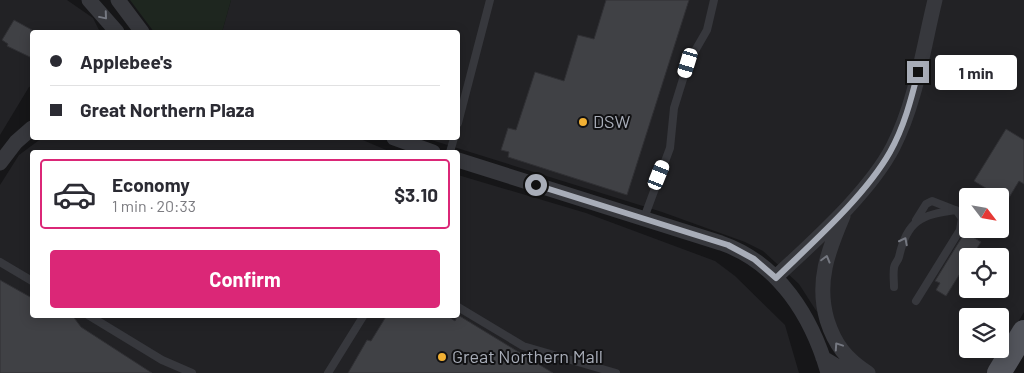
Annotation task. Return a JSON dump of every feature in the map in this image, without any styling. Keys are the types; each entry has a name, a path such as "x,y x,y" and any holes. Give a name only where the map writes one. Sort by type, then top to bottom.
{"main road":[{"path":"998,373 1024,332"}],"street":[{"path":"89,0 115,30"},
{"path":"118,0 140,30"},
{"path":"776,278 848,205 886,160 905,121 935,0"},
{"path":"0,163 16,142 30,130"},
{"path":"400,140 427,150"},
{"path":"460,161 728,245 754,259 776,278 799,306 828,373"},
{"path":"848,205 825,262 822,291 824,308 837,346 849,360 868,373"},
{"path":"823,358 848,373"}],"lane":[{"path":"460,115 490,0"},
{"path":"644,218 670,148 674,108 688,63 706,30 714,0"},
{"path":"894,287 894,268 901,246 926,204 932,201 956,210 962,218 960,230 916,301"},
{"path":"914,224 923,216 956,210"},
{"path":"0,262 30,280"},
{"path":"460,308 523,346 616,373"},
{"path":"93,318 162,360 192,373"},
{"path":"328,373 362,318"}],"shaded area":[{"path":"0,0 67,0 93,18 99,30 30,30 30,87 0,135"},
{"path":"130,0 231,0 223,30 152,30"},
{"path":"231,0 1024,0 1024,312 1009,337 1009,308 959,308 959,358 997,358 988,373 875,373 859,363 815,309 799,284 763,251 745,242 662,212 431,140 460,140 460,30 223,30"},
{"path":"39,140 363,140 386,150 30,150 30,318 460,318 460,176 586,213 715,261 735,276 785,325 799,373 0,373 0,185 19,155"}],"building":[{"path":"606,0 689,0 627,195 508,157 509,152 501,150 508,128 516,130 535,72 564,81 578,35 594,39"},
{"path":"14,20 32,30 30,30 30,57 7,46 8,44 2,40"},
{"path":"1006,129 1024,140 1024,184 1019,181 1009,198 1009,188 986,188 974,181"},
{"path":"961,238 975,238 981,242 977,248 959,248 959,275 946,296 936,290 940,283 935,281"},
{"path":"0,280 30,297 30,318 74,318 81,327 152,373 0,373"},
{"name":"Great Northern Mall","path":"460,316 553,373 348,373 367,340 371,341 385,318 450,318 455,321"}],"place":[{"name":"DSW","path":"583,122"},
{"name":"Great Northern Mall","path":"442,357"}],"route":[{"path":"536,185 728,245 754,259 768,269 776,278 848,205 886,160 905,121 918,72"}]}
